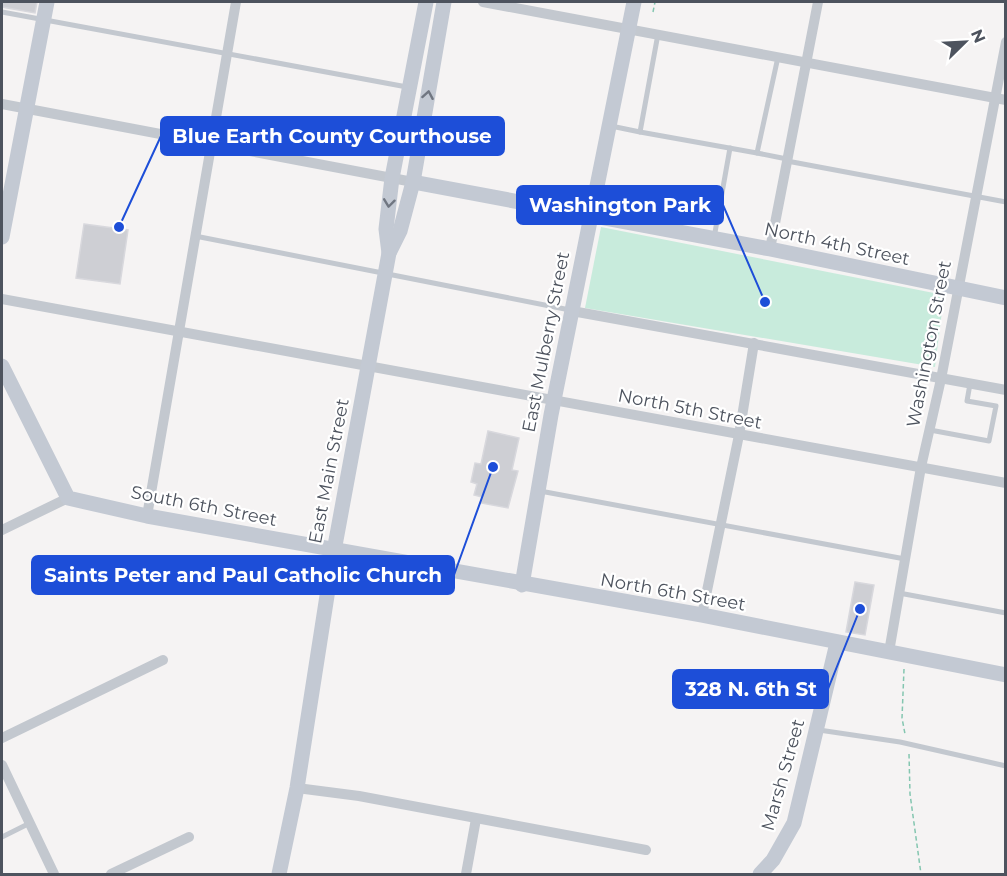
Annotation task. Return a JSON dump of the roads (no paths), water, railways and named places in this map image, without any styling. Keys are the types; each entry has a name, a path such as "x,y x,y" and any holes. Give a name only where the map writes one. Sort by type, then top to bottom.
{"street":[{"path":"2,237 4,212 27,109 47,2"},
{"path":"147,516 177,332 236,2"},
{"name":"East Main Street","path":"279,874 297,788 334,551 386,272 389,253 386,229 392,178 426,2"},
{"name":"East Main Street","path":"389,253 400,231 413,182 444,2"},
{"path":"483,2 535,6 629,28 1000,99"},
{"name":"East Mulberry Street","path":"522,585 554,400 634,2"},
{"path":"770,249 818,2"},
{"name":"Washington Street","path":"889,652 921,467 941,379 976,196 1000,99 1005,42"},
{"path":"2,104 413,182"},
{"name":"North 4th Street","path":"413,182 714,238 1005,298"},
{"name":"North 5th Street","path":"2,299 1005,483"},
{"path":"572,311 1005,390"},
{"path":"702,615 739,435 754,343"},
{"path":"2,366 68,498 2,530"},
{"name":"South 6th Street","path":"68,498 147,516 334,551"},
{"name":"North 6th Street","path":"334,551 702,615 1005,675"},
{"name":"Marsh Street","path":"760,874 773,860 794,823 837,643"},
{"path":"2,738 163,660"},
{"path":"2,765 54,874"},
{"path":"297,788 359,796 646,850"},
{"path":"466,874 476,819"},
{"path":"111,874 189,837"}],"lane":[{"path":"2,12 410,87"},
{"path":"640,132 658,33"},
{"path":"756,153 778,57"},
{"path":"609,125 1005,202"},
{"path":"714,238 730,148"},
{"path":"195,236 386,272 572,311"},
{"path":"930,430 989,441 996,406 967,401 970,384"},
{"path":"538,491 905,560"},
{"path":"899,593 1005,613"},
{"path":"818,730 907,743 1005,766"},
{"path":"2,837 30,823"}],"place":[{"name":"Blue Earth County Courthouse","path":"119,227"},
{"name":"Washington Park","path":"765,302"},
{"name":"Saints Peter and Paul Catholic Church","path":"493,467"},
{"name":"328 N. 6th St","path":"860,609"}]}
